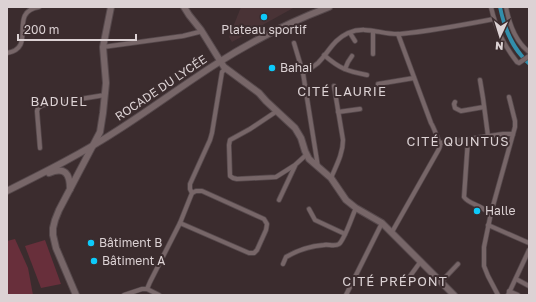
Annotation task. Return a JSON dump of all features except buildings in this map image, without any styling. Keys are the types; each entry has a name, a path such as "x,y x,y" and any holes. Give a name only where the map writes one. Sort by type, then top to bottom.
{"street":[{"path":"7,53 15,50 22,43 25,14 31,9 39,7"},
{"path":"76,295 56,248 53,235 55,220 59,210 100,132 106,83 103,47 112,7"},
{"path":"184,7 202,30 225,69 255,89 295,128 301,138 306,155 331,178 346,200 356,208 382,223 454,295"},
{"name":"ROCADE DU LYCÉE","path":"7,191 93,146 220,61 278,29 329,7"},
{"path":"491,7 496,26 504,45 517,62 520,63 529,56"},
{"path":"506,7 515,33 522,45 529,52"},
{"path":"303,73 316,64 335,42 350,32 359,30 398,34 494,19"},
{"path":"103,47 183,36 202,30"},
{"path":"373,31 373,54"},
{"path":"350,32 355,41"},
{"path":"392,232 439,149 440,143 431,123 398,34"},
{"path":"294,43 303,73 318,167"},
{"path":"324,55 335,64 345,69 368,75"},
{"path":"345,69 352,56"},
{"path":"147,289 180,223 192,193 190,184 210,140 222,72 225,69"},
{"path":"378,84 414,78"},
{"path":"480,80 488,136"},
{"path":"331,178 343,146 334,86"},
{"path":"40,148 38,108 43,105 105,95"},
{"path":"498,295 484,266 484,247 491,213 515,127 509,97"},
{"path":"455,102 455,108 461,111 484,107"},
{"path":"338,112 360,109"},
{"path":"277,111 230,140 230,174 233,178 237,179 271,178 278,176 295,165 306,155"},
{"path":"100,132 104,135 110,135"},
{"path":"440,143 513,134"},
{"path":"468,139 464,197 470,202 491,213"},
{"path":"279,200 295,165"},
{"path":"30,180 56,170 60,170 66,173 69,177 70,190"},
{"path":"180,223 250,254 257,250 266,230 267,224 264,219 202,191 192,193"},
{"path":"283,264 286,257 303,249 325,244 340,244 356,208"},
{"path":"309,209 315,220 345,234"},
{"path":"346,295 382,223"},
{"path":"488,225 529,243"},
{"path":"518,295 508,293 527,260 529,250"},
{"path":"405,283 420,261"},
{"path":"441,282 458,264"},
{"path":"516,279 529,286"},
{"path":"124,295 142,288 159,295"}],"shaded area":[{"path":"241,7 295,7 232,42 229,37"},
{"path":"15,239 28,268 33,295 7,295 7,241"},
{"path":"45,240 61,284 41,288 25,246"}],"water":[{"path":"498,7 502,7 511,36 529,61 529,66 522,60 508,39 502,24"}],"place":[{"name":"Plateau sportif","path":"264,17"},
{"name":"Bahai","path":"272,68"},
{"name":"Halle","path":"477,211"},
{"name":"Bâtiment B","path":"91,243"},
{"name":"Bâtiment A","path":"94,261"}],"district":[{"name":"CITÉ LAURIE","path":"342,91"},
{"name":"BADUEL","path":"59,101"},
{"name":"CITÉ QUINTUS","path":"458,141"},
{"name":"CITÉ PRÉPONT","path":"395,281"}]}
